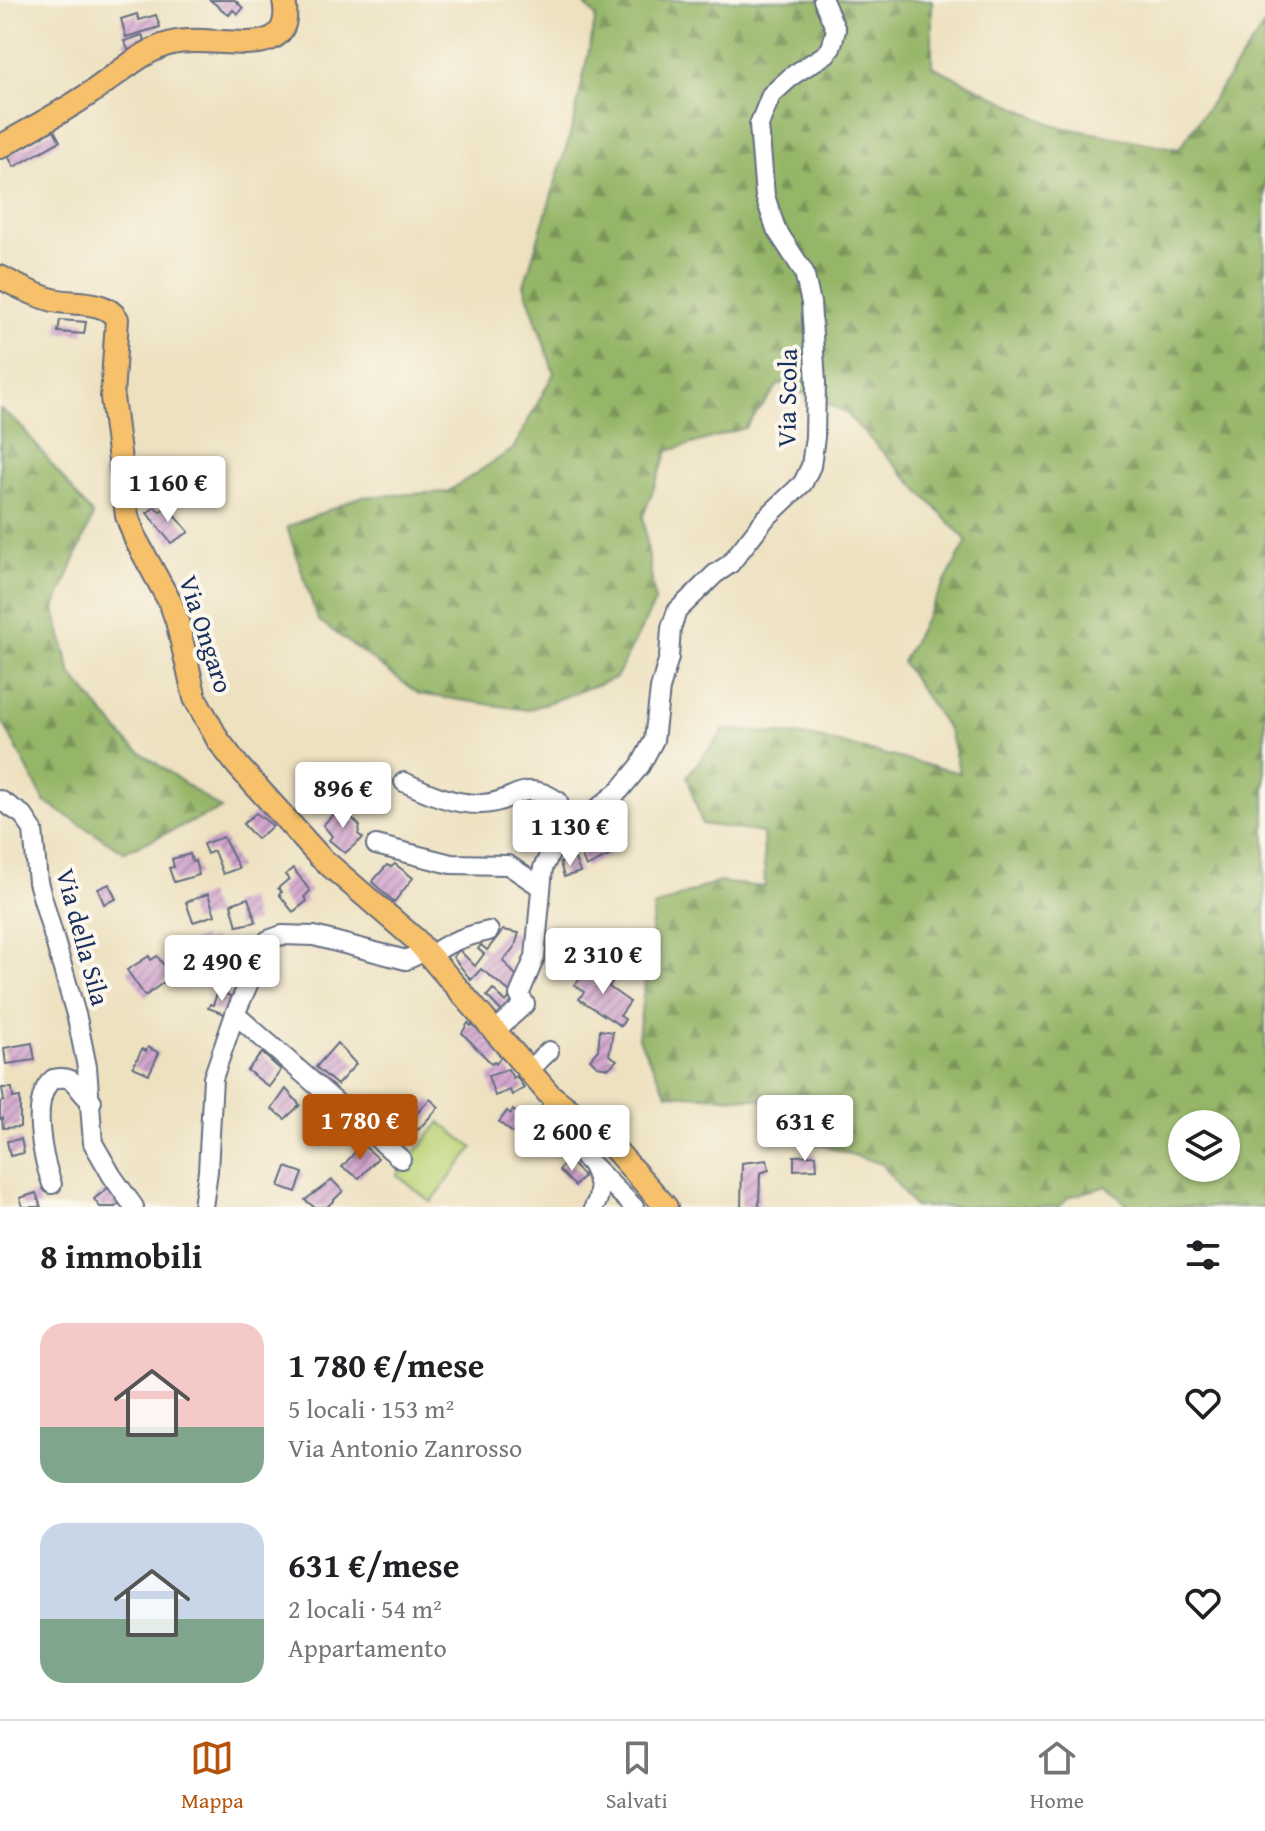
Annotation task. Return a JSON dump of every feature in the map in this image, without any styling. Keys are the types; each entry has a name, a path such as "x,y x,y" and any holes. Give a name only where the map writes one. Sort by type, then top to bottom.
{"main road":[{"path":"0,147 87,96 156,49 200,39 258,43 275,38 285,27 288,17 284,0"},
{"name":"Via Ongaro","path":"0,277 54,300 113,312 117,319 112,397 127,516 177,621 195,698 218,740 320,857 415,939 550,1095 604,1137 666,1207"}],"street":[{"name":"Via Scola","path":"496,1030 525,1004 519,995 535,957 543,868 561,835 620,790 640,766 654,740 660,689 677,611 715,574 730,564 765,519 803,483 811,466 816,410 811,303 804,272 776,229 765,196 759,125 771,95 831,48 836,30 823,0"},
{"path":"404,782 438,798 483,804 530,789 545,793 558,801 561,835"},
{"name":"Via della Sila","path":"0,800 23,815 33,830 38,882 77,1018 92,1101 93,1143 134,1207"},
{"path":"376,845 451,864 511,866 541,887"},
{"path":"203,1207 213,1078 235,1014 268,940 282,935 314,936 406,960 463,937 489,931"},
{"path":"235,1014 401,1159"},
{"path":"530,1069 549,1051"},
{"path":"52,1184 41,1147 40,1126 46,1086 53,1079 68,1078 92,1101"},
{"path":"550,1095 558,1126 634,1207"},
{"path":"591,1164 599,1181 599,1198 594,1207"}],"green space":[{"path":"581,0 932,0 932,66 1055,126 1179,149 1265,24 1265,1207 1129,1207 1107,1186 1068,1197 1059,1207 914,1207 882,1164 799,1138 761,1099 667,1094 638,1037 654,907 716,882 765,887 763,833 702,824 687,776 725,729 814,737 960,773 949,731 902,662 967,541 844,411 780,383 745,428 668,451 643,516 655,602 616,678 528,710 419,694 318,620 287,527 360,497 447,492 513,449 554,373 524,285 573,125 596,17"},
{"path":"0,409 21,426 93,516 54,609 71,674 129,744 221,809 124,852 45,802 0,717"},
{"path":"440,1122 473,1148 431,1202 397,1175"}],"building":[{"path":"210,0 235,0 243,8 238,14 233,10 229,15"},
{"path":"137,14 139,20 156,15 160,27 126,37 121,19"},
{"path":"142,35 147,44 130,53 124,41"},
{"path":"54,130 60,141 14,167 8,156"},
{"path":"60,320 86,322 84,334 58,332"},
{"path":"167,506 189,532 171,543 147,513 155,507 160,512"},
{"path":"341,807 360,826 358,834 363,838 345,853 329,840 332,836 323,825"},
{"path":"256,813 273,826 257,839 243,824"},
{"path":"586,835 589,841 596,838 602,852 609,856 586,867 576,841"},
{"path":"223,837 239,868 223,874 214,851 207,854 203,844"},
{"path":"190,854 199,875 174,882 169,868 174,867 172,859"},
{"path":"575,859 580,872 564,877 560,863"},
{"path":"395,864 413,878 394,902 372,882 387,865 391,867"},
{"path":"293,868 310,891 304,897 307,901 293,912 278,888 289,879 285,875"},
{"path":"109,884 116,899 104,904 98,889"},
{"path":"208,894 215,915 193,922 186,902"},
{"path":"248,898 256,922 237,926 231,904"},
{"path":"503,930 519,933 515,946 503,961 521,981 513,994 481,969 471,980 453,957 459,950 475,966 484,954 478,949 481,945 487,950"},
{"path":"203,937 204,941 214,939 219,960 198,962 193,940"},
{"path":"149,956 151,960 157,956 172,976 145,996 127,970"},
{"path":"600,970 614,979 609,987 630,1002 620,1016 625,1019 621,1026 579,999 584,992 575,985 586,971 594,978"},
{"path":"493,989 506,1002 512,994 519,999 503,1013 487,996"},
{"path":"218,991 233,997 227,1015 208,1008 210,1004 213,1005"},
{"path":"468,1023 471,1026 474,1023 503,1053 496,1064 492,1064 462,1033"},
{"path":"600,1030 613,1032 609,1055 617,1060 609,1068 597,1066 590,1059 598,1050"},
{"path":"32,1043 35,1060 6,1064 4,1048"},
{"path":"337,1043 356,1064 337,1085 316,1067"},
{"path":"148,1047 159,1053 149,1074 133,1067 142,1049 146,1051"},
{"path":"262,1053 281,1070 269,1087 247,1070"},
{"path":"508,1069 524,1088 512,1095 510,1090 495,1096 488,1076"},
{"path":"2,1088 12,1088 13,1098 20,1097 20,1127 3,1128 0,1119 0,1102 4,1101"},
{"path":"286,1089 300,1105 285,1119 272,1109"},
{"path":"430,1099 439,1107 418,1130 409,1122"},
{"path":"513,1110 525,1119 514,1134 499,1122 507,1111 511,1114"},
{"path":"21,1139 24,1153 10,1156 7,1141"},
{"path":"362,1144 378,1158 359,1178 342,1167"},
{"path":"816,1155 817,1169 794,1170 794,1156"},
{"path":"568,1160 584,1176 575,1186 559,1170"},
{"path":"767,1160 769,1170 760,1173 759,1207 741,1207 742,1163"},
{"path":"286,1167 303,1173 296,1192 279,1186"},
{"path":"332,1180 343,1191 327,1207 314,1207 305,1200"},
{"path":"109,1187 121,1202 115,1207 100,1207 94,1199"},
{"path":"36,1193 41,1207 23,1207 20,1198"}]}
